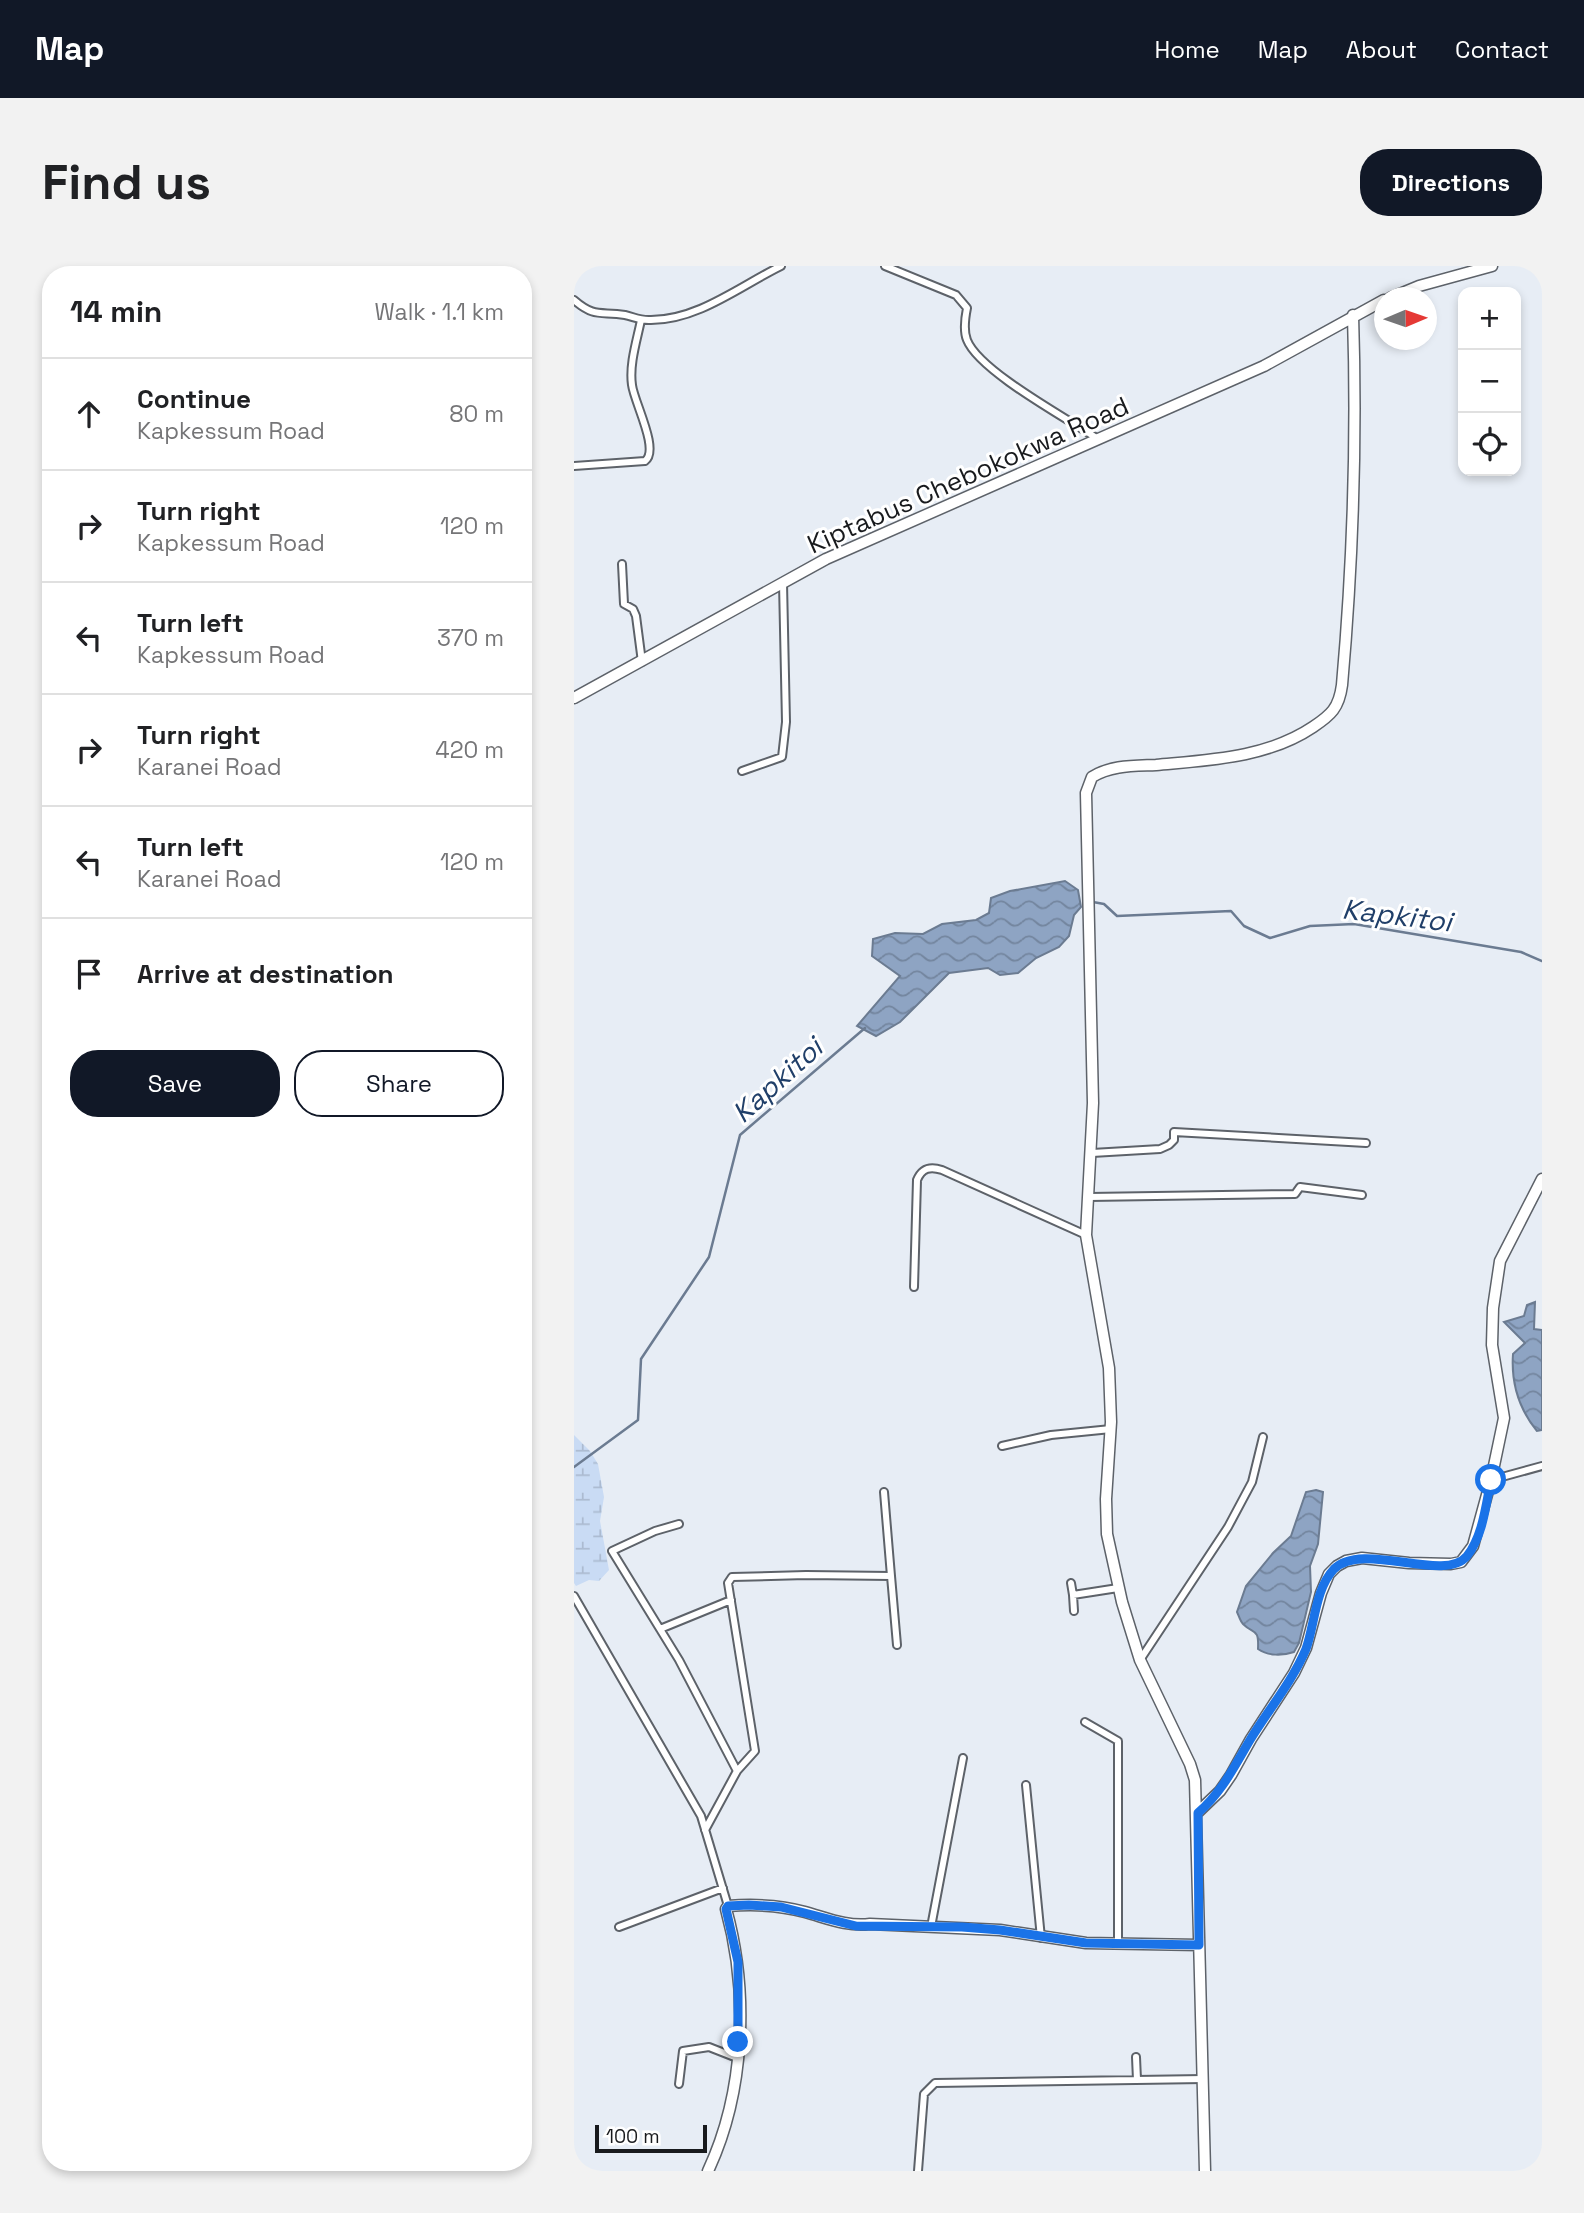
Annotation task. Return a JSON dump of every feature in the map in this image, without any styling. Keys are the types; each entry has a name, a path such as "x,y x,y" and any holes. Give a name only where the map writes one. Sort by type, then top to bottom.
{"street":[{"path":"574,300 587,311 626,315 641,320 662,320 701,308 781,266"},
{"path":"885,266 956,295 967,308 965,322 968,342 989,367 1099,439"},
{"path":"1417,287 1492,266"},
{"name":"Kiptabus Chebokokwa Road","path":"574,698 826,559 1264,366 1374,305"},
{"path":"1205,2171 1198,1813 1195,1780 1140,1660 1118,1588 1107,1534 1106,1499 1111,1429 1106,1346 1095,1297 1086,1235 1093,1103 1085,802 1089,781 1099,772 1114,768 1248,754 1283,744 1317,725 1337,706 1342,685 1353,543 1356,403 1353,315"},
{"path":"574,466 645,461 650,457 647,434 632,384 641,320"},
{"path":"622,564 624,604 635,612 642,662"},
{"path":"742,771 782,757 786,722 783,583"},
{"path":"1091,1153 1160,1149 1174,1140 1174,1132 1366,1143"},
{"path":"914,1287 917,1180 920,1172 927,1168 942,1170 1086,1235"},
{"path":"1198,1813 1220,1791 1231,1775 1294,1673 1306,1648 1321,1593 1329,1574 1337,1566 1353,1559 1451,1564 1461,1562 1474,1546 1504,1418 1492,1345 1493,1308 1500,1261 1542,1179"},
{"path":"1089,1197 1295,1194 1300,1186 1362,1195"},
{"path":"1002,1446 1051,1435 1111,1429"},
{"path":"1140,1660 1228,1527 1252,1482 1264,1437"},
{"path":"1491,1480 1542,1466"},
{"path":"884,1492 897,1645"},
{"path":"679,1524 655,1531 612,1551 660,1629 737,1771"},
{"path":"705,1830 737,1771 755,1751 728,1583 732,1577 891,1576"},
{"path":"1071,1583 1074,1611"},
{"path":"1073,1595 1118,1588"},
{"path":"574,1596 701,1816 728,1906 726,1909 738,1962 740,2003 737,2058 729,2110 717,2152 708,2171"},
{"path":"660,1629 731,1600"},
{"path":"1085,1722 1118,1741 1118,1944"},
{"path":"931,1927 963,1758"},
{"path":"1026,1785 1041,1938"},
{"path":"619,1927 723,1888"},
{"path":"728,1906 781,1907 856,1926 1000,1930 1041,1938 1118,1944 1199,1945"},
{"path":"678,2084 683,2051 709,2047 737,2058"},
{"path":"1136,2057 1137,2080"},
{"path":"918,2171 925,2094 935,2083 1204,2079"}],"green space":[{"path":"574,1435 590,1451 598,1464 604,1497 600,1521 609,1570 599,1581 589,1580 576,1586 574,1583"}],"water":[{"path":"1065,881 1078,890 1081,907 1074,915 1069,936 1059,947 1036,958 1018,973 1000,975 988,968 949,973 900,1022 876,1036 857,1026 900,976 872,956 873,939 895,933 923,934 942,924 976,920 989,913 991,898 1010,891"},
{"path":"1535,1302 1534,1329 1542,1330 1542,1430 1537,1431 1521,1404 1513,1375 1513,1354 1525,1343 1504,1322 1524,1316 1527,1305"},
{"path":"1306,1492 1323,1492 1318,1544 1310,1566 1311,1592 1299,1643 1294,1652 1280,1655 1266,1653 1258,1649 1257,1634 1243,1624 1237,1612 1246,1586 1291,1536"}],"waterway":[{"name":"Kapkitoi","path":"1093,902 1104,904 1117,916 1231,911 1244,926 1270,938 1310,926 1354,924 1521,952 1542,961"},
{"name":"Kapkitoi","path":"574,1467 638,1420 641,1359 709,1257 740,1135 865,1028"}],"route":[{"path":"738,2042 738,1962 726,1909 728,1906 781,1907 856,1926 870,1924 962,1927 1086,1943 1199,1945 1198,1813 1220,1791 1231,1775 1294,1673 1306,1648 1329,1574 1346,1561 1362,1558 1409,1563 1461,1562 1474,1546 1491,1480"}]}
